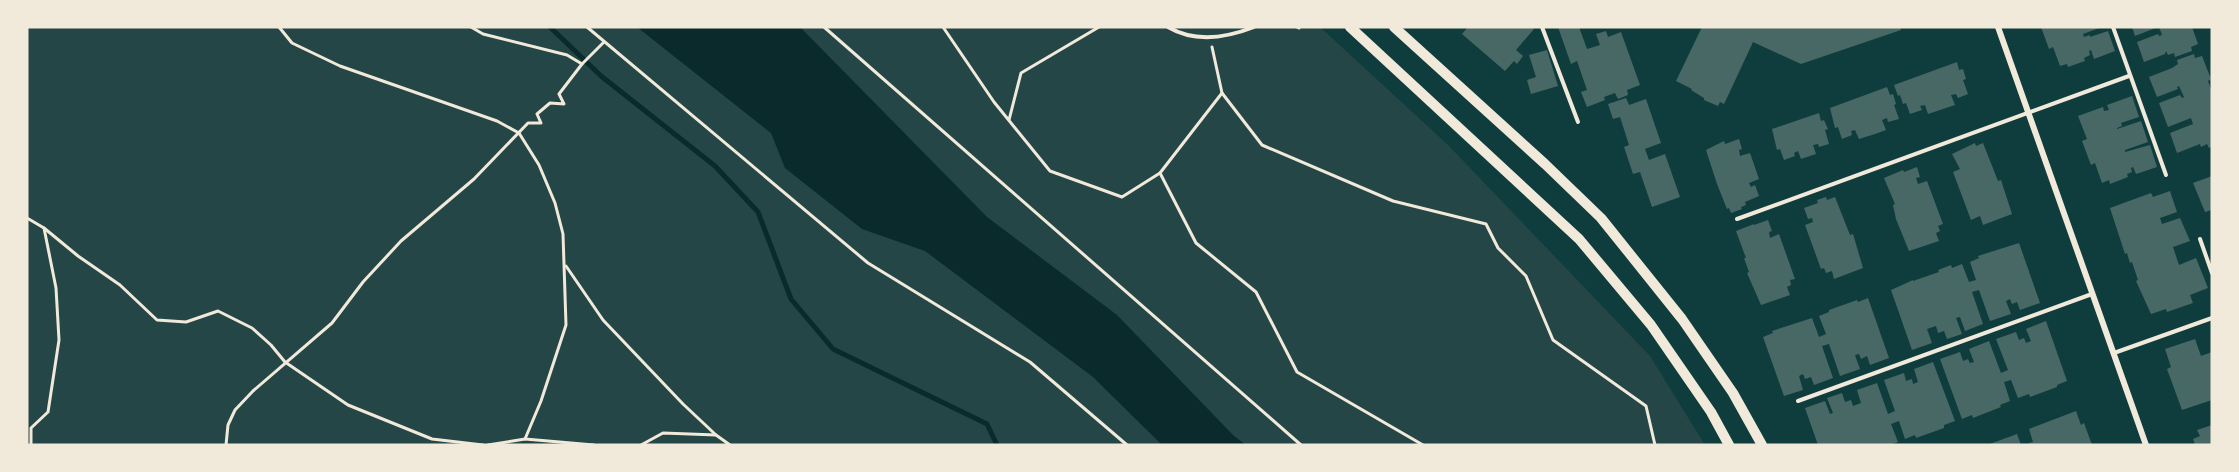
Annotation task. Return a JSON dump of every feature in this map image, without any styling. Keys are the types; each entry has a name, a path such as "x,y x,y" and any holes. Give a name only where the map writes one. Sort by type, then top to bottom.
{"main road":[{"path":"1350,27 1579,239 1651,325 1711,412 1729,445"},
{"path":"1394,27 1601,218 1682,319 1732,393 1762,445"}],"street":[{"path":"1998,27 2146,445"}],"lane":[{"path":"1168,27 1178,33 1210,39 1254,27"},
{"path":"1542,27 1578,122"},
{"path":"2113,27 2166,175"},
{"path":"1737,219 2129,76"},
{"path":"2200,239 2212,273"},
{"path":"1798,401 2093,293"},
{"path":"2114,353 2212,318"}],"path":[{"path":"279,27 292,43 340,66 497,122 519,133 539,165 555,203 563,234 566,325 541,401 525,439"},
{"path":"471,27 483,34 567,55 582,64"},
{"path":"587,27 868,263 1030,362 1127,445"},
{"path":"824,27 1301,445"},
{"path":"943,27 1009,120 1050,171 1122,197 1160,173 1222,93"},
{"path":"1009,120 1021,74 1099,27"},
{"path":"1210,39 1222,93 1262,145 1393,201 1486,224 1498,248 1526,276 1553,340 1646,406 1655,445"},
{"path":"226,445 228,425 236,410 285,362 332,323 363,282 400,241 474,179 528,123 541,123 537,114 550,103 564,104 559,94 582,64 604,42"},
{"path":"1160,173 1196,243 1256,292 1298,372 1423,445"},
{"path":"27,218 44,228 78,256 120,285 157,320 186,322 218,311 252,328 285,362 348,405 432,440 483,445"},
{"path":"31,445 31,428 48,412 59,340 57,288 44,228"},
{"path":"565,265 603,320 683,404 730,445"},
{"path":"641,445 663,433 716,435"},
{"path":"488,445 525,439 594,445"}],"shaded area":[{"path":"27,27 1320,27 1448,145 1650,356 1705,445 27,445"},
{"path":"637,27 800,27 987,217 1117,315 1234,436 1246,445 1162,445 1093,377 925,251 862,229 785,168 771,133"}],"building":[{"path":"1468,27 1532,27 1534,29 1516,50 1523,56 1517,64 1514,61 1505,71 1462,34"},
{"path":"1558,27 1579,27 1587,49 1600,45 1596,34 1606,31 1608,37 1621,32 1640,85 1627,90 1628,95 1618,99 1615,93 1587,107 1581,92 1587,90 1577,61 1571,64"},
{"path":"1702,27 1900,27 1901,30 1801,64 1753,42 1724,104 1720,102 1718,106 1704,100 1692,89 1676,81"},
{"path":"2041,27 2102,27 2083,34 2084,37 2108,31 2115,51 2094,59 2091,50 2090,55 2084,58 2085,61 2068,67 2067,64 2060,66 2053,47 2049,49"},
{"path":"2132,27 2158,27 2135,36"},
{"path":"2159,27 2192,27 2198,44 2191,47 2192,51 2175,57 2174,53 2168,55 2166,51 2165,54 2144,62 2137,42 2158,34 2162,35"},
{"path":"1547,50 1558,86 1531,94 1527,80 1536,77 1529,55"},
{"path":"2194,54 2195,58 2202,56 2211,79 2208,81 2212,92 2212,147 2209,148 2207,144 2201,147 2200,144 2177,153 2170,133 2193,124 2191,118 2168,127 2159,103 2180,95 2184,97 2179,86 2178,89 2157,97 2149,77 2172,68 2178,64 2177,60"},
{"path":"1957,62 1959,70 1963,69 1966,79 1963,80 1968,94 1958,98 1956,94 1951,95 1955,105 1928,114 1925,105 1920,106 1922,110 1910,114 1906,103 1903,104 1900,95 1898,96 1894,85"},
{"path":"1887,87 1890,95 1893,94 1899,119 1888,122 1887,118 1882,120 1886,130 1875,134 1859,139 1855,130 1851,131 1852,135 1842,139 1838,127 1835,128 1830,108"},
{"path":"2132,96 2139,117 2121,123 2122,126 2117,129 2141,121 2148,142 2125,150 2125,152 2150,145 2157,167 2136,174 2133,167 2132,172 2127,174 2128,177 2110,184 2109,180 2102,183 2095,163 2091,165 2082,141 2087,139 2078,116 2103,107 2104,111 2109,110 2107,105"},
{"path":"1626,98 1629,105 1646,99 1661,143 1645,149 1649,160 1665,154 1680,197 1652,207 1640,172 1633,174 1624,147 1629,145 1620,117 1613,119 1608,104"},
{"path":"1819,113 1821,121 1824,120 1828,129 1825,130 1829,144 1819,147 1818,144 1813,145 1816,154 1801,159 1798,151 1794,153 1795,156 1784,160 1780,149 1777,150 1772,129"},
{"path":"1739,139 1742,149 1739,150 1740,156 1750,153 1759,179 1749,183 1751,187 1755,185 1759,196 1745,202 1746,205 1741,207 1742,209 1731,213 1729,208 1727,209 1717,184 1706,150 1724,141 1725,144"},
{"path":"1975,143 1976,146 1983,143 1998,181 2001,180 2012,214 1983,225 1980,216 1971,220 1953,172 1960,169 1952,154"},
{"path":"1917,167 1920,177 1916,178 1918,184 1927,181 1943,224 1938,226 1940,231 1936,233 1939,241 1909,251 1896,219 1893,205 1895,204 1884,178"},
{"path":"2212,176 2212,210 2205,212 2193,183"},
{"path":"2170,191 2177,212 2160,218 2162,224 2180,218 2190,241 2173,247 2179,265 2196,258 2208,288 2190,295 2193,303 2167,312 2166,309 2151,314 2136,281 2138,280 2132,262 2130,263 2127,253 2125,254 2110,208 2151,193 2153,197"},
{"path":"1826,197 1827,200 1835,197 1850,235 1853,234 1863,268 1834,279 1832,271 1826,273 1824,268 1821,269 1805,225 1813,222 1812,218 1808,219 1804,208"},
{"path":"1768,220 1772,231 1769,232 1770,238 1779,234 1795,279 1790,280 1791,285 1787,287 1790,295 1761,305 1747,273 1749,272 1744,258 1746,258 1736,231"},
{"path":"2019,243 2040,303 2020,310 2017,302 2012,304 2010,299 2006,301 2011,314 1990,321 1979,290 1972,292 1983,324 1965,331 1960,317 1956,318 1962,334 1947,339 1944,331 1938,333 1936,326 1927,329 1932,343 1912,350 1891,290 1939,272 1938,270 1951,265 1952,268 1962,264 1969,282 1976,280 1970,262 1979,258 1978,256"},
{"path":"1868,298 1889,358 1870,365 1867,356 1861,359 1859,354 1855,355 1860,369 1840,376 1829,344 1822,346 1833,378 1814,385 1811,377 1805,379 1803,374 1799,376 1803,390 1784,396 1763,337 1773,333 1772,331 1812,318 1819,337 1826,334 1819,316 1829,310"},
{"path":"2046,321 2067,381 2030,397 2029,394 2018,398 2011,380 2004,382 2010,401 1973,418 1972,415 1962,419 1940,359 1960,352 1963,361 1968,359 1970,363 1974,362 1969,349 1989,341 2001,373 2008,370 1996,339 2016,332 2019,340 2024,338 2026,343 2031,341 2026,329"},
{"path":"2195,339 2201,356 2212,352 2212,400 2182,410 2167,369 2171,367 2165,349"},
{"path":"1933,362 1955,421 1944,425 1944,428 1916,438 1915,435 1905,439 1899,421 1891,424 1898,442 1890,445 1818,445 1805,408 1825,401 1830,414 1833,413 1827,398 1842,393 1845,402 1851,400 1853,406 1861,403 1857,390 1877,383 1888,414 1895,411 1884,380 1904,373 1906,381 1912,379 1913,384 1918,382 1914,369"},
{"path":"2076,411 2081,425 2084,423 2092,445 2030,445 2029,443 2033,442 2029,429"},
{"path":"2212,425 2212,445 2195,445 2193,439 2200,436 2197,430"},
{"path":"2017,434 2021,445 1987,445"}],"waterway":[{"path":"550,27 601,76 715,166 758,212 791,299 833,349 987,424 997,445"}]}
